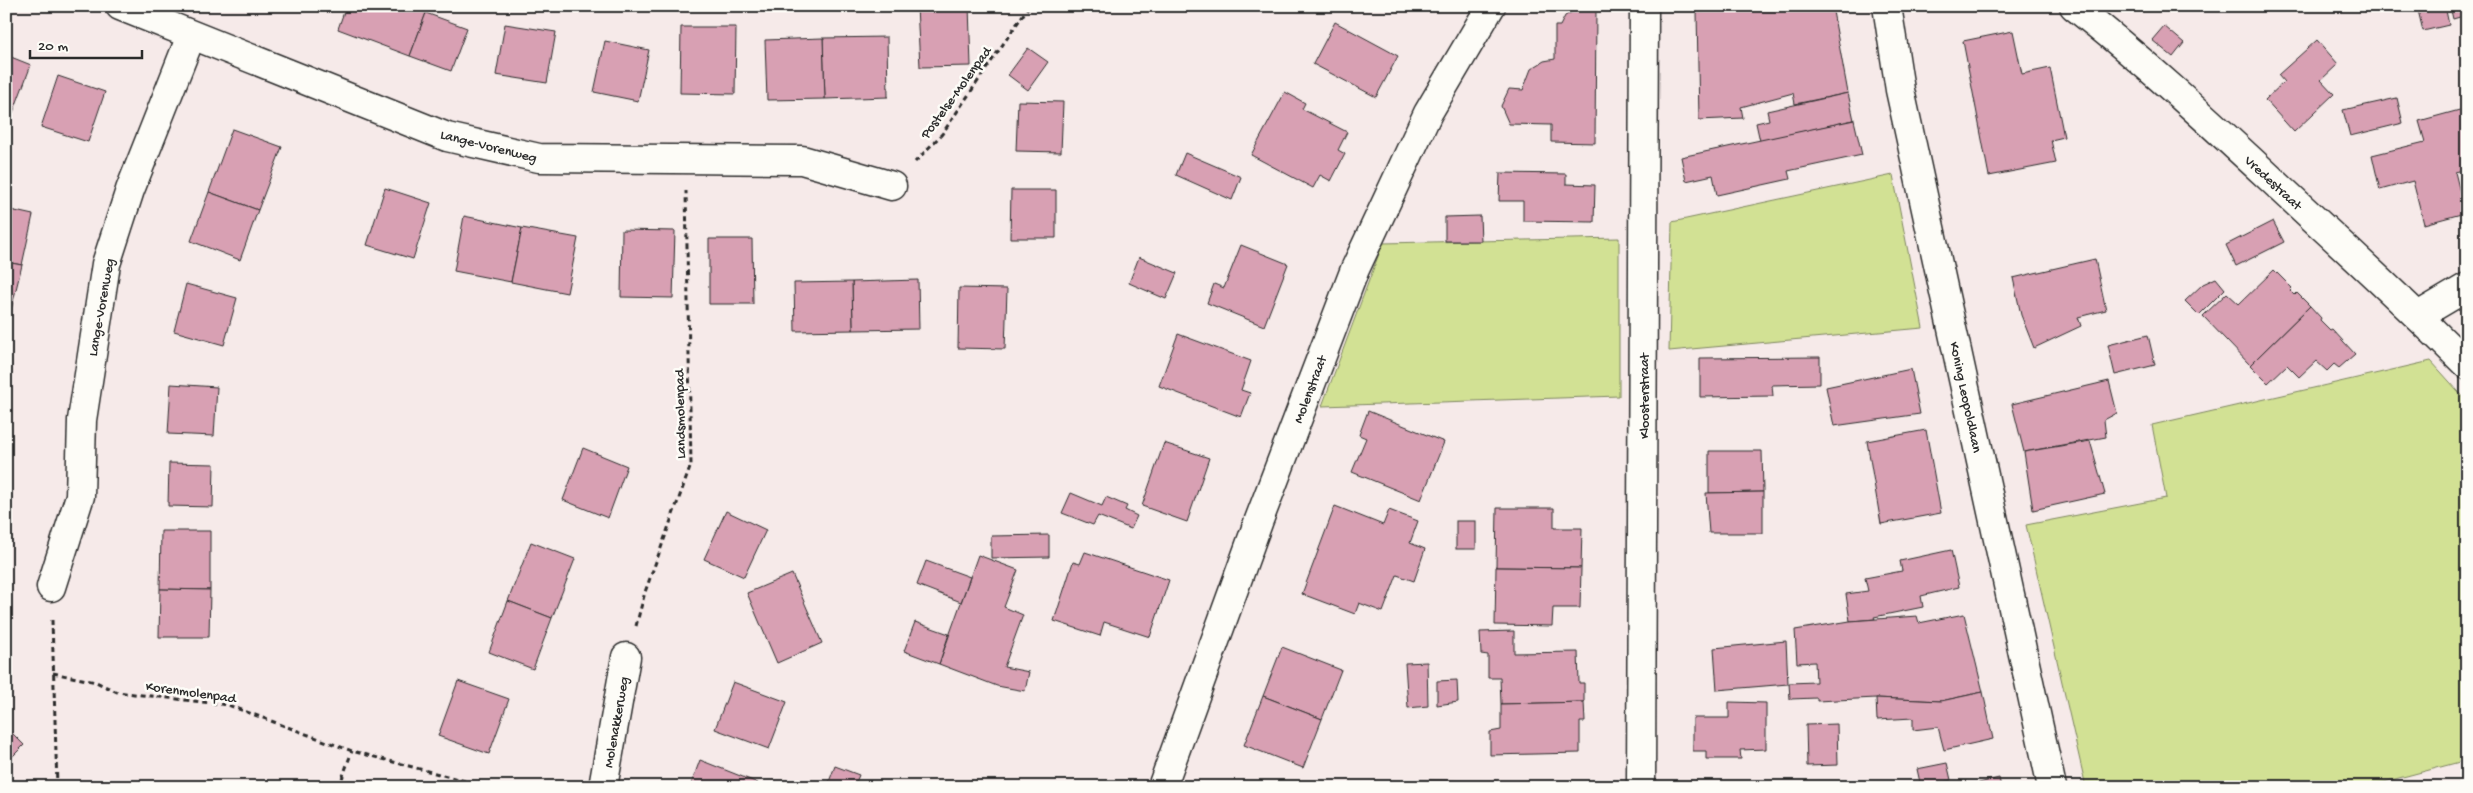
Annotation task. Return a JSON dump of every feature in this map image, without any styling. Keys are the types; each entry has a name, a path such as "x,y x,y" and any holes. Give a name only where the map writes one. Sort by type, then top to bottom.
{"street":[{"name":"Lange-Vorenweg","path":"120,6 447,137 540,158 802,160 892,186"},
{"name":"Molenstraat","path":"1162,787 1263,510 1355,269 1428,113 1491,6"},
{"name":"Kloosterstraat","path":"1641,787 1644,6"},
{"name":"Koning Leopoldlaan","path":"1887,6 1900,90 2052,787"},
{"name":"Vredestraat","path":"2074,6 2129,50 2418,316 2467,365"},
{"name":"Lange-Vorenweg","path":"51,587 80,496 82,420 106,264 130,190 191,36"},
{"path":"2418,316 2467,287"},
{"name":"Molenakkerweg","path":"603,787 626,657"}],"path":[{"name":"Postelse-Molenpad","path":"892,186 942,134 1029,6"},
{"name":"Landsmolenpad","path":"626,657 645,592 691,465 686,160"},
{"path":"51,587 57,787"},
{"name":"Korenmolenpad","path":"53,673 96,682 118,692 228,705 352,750 488,787"},
{"path":"339,787 352,750"}],"green space":[{"path":"1893,175 1923,328 1669,351 1672,222"},
{"path":"1619,238 1619,396 1322,406 1383,243"},
{"path":"2431,361 2467,401 2467,760 2365,787 2086,787 2026,525 2166,498 2152,425"}],"building":[{"path":"346,6 409,6 426,13 410,56 338,29"},
{"path":"917,6 969,6 971,66 920,67"},
{"path":"1735,6 1761,6 1735,10"},
{"path":"1761,6 1832,6 1848,93 1795,104 1793,93 1741,107 1743,118 1699,120 1697,12 1735,10"},
{"path":"2417,6 2445,6 2449,25 2423,31"},
{"path":"2450,6 2467,6 2467,15 2453,19"},
{"path":"1596,8 1595,143 1551,142 1551,125 1509,124 1501,106 1509,89 1523,90 1531,69 1544,61 1555,59 1555,26 1560,26 1565,16 1575,10"},
{"path":"426,13 467,28 451,71 410,56"},
{"path":"1335,22 1398,56 1376,97 1313,64"},
{"path":"505,24 556,32 547,83 496,75"},
{"path":"2164,26 2184,43 2173,57 2152,40"},
{"path":"681,27 736,27 735,94 680,93"},
{"path":"2013,31 2022,74 2050,68 2064,137 2051,140 2056,163 1989,176 1963,41"},
{"path":"887,37 888,97 825,99 823,38"},
{"path":"823,38 825,99 767,100 765,40"},
{"path":"2317,40 2338,64 2321,80 2334,94 2294,132 2265,100 2284,82 2278,75"},
{"path":"605,41 649,50 638,101 594,92"},
{"path":"1028,48 1048,62 1028,90 1008,75"},
{"path":"6,55 31,65 11,118 6,116"},
{"path":"58,76 105,92 88,142 41,127"},
{"path":"1285,92 1305,103 1302,109 1347,132 1338,150 1345,154 1331,181 1320,175 1313,188 1251,155"},
{"path":"1848,93 1854,120 1760,141 1756,123 1769,120 1767,111"},
{"path":"2397,98 2403,123 2350,136 2343,110"},
{"path":"1018,101 1063,102 1061,152 1016,151"},
{"path":"2467,108 2467,169 2455,172 2465,213 2424,224 2413,181 2380,190 2372,155 2425,142 2419,121"},
{"path":"1854,120 1862,155 1788,171 1790,179 1717,195 1713,175 1686,181 1681,157"},
{"path":"232,129 282,147 258,210 209,192"},
{"path":"1185,153 1241,177 1232,200 1176,175"},
{"path":"1500,173 1566,174 1566,184 1595,185 1594,222 1523,221 1523,201 1499,201"},
{"path":"385,188 431,203 413,259 367,245"},
{"path":"1011,190 1056,190 1056,238 1010,238"},
{"path":"209,192 258,210 240,260 191,241"},
{"path":"6,209 33,215 22,265 6,262"},
{"path":"464,216 522,228 511,282 454,271"},
{"path":"1480,216 1481,241 1445,241 1445,217"},
{"path":"2273,221 2284,242 2236,266 2226,245"},
{"path":"522,228 578,238 567,293 511,282"},
{"path":"622,230 675,231 673,298 621,297"},
{"path":"709,239 752,239 753,304 709,304"},
{"path":"1241,245 1288,264 1264,326 1207,303 1214,284 1224,288"},
{"path":"1139,257 1177,273 1166,299 1129,283"},
{"path":"2095,259 2106,310 2078,317 2081,326 2034,348 2021,315 2013,278"},
{"path":"6,262 22,265 11,310 6,309"},
{"path":"2274,270 2292,288 2290,290 2295,295 2297,293 2310,306 2250,365 2203,316 2227,293 2239,304"},
{"path":"2216,278 2225,289 2199,315 2185,301 2203,284"},
{"path":"918,280 919,329 853,330 852,282"},
{"path":"852,282 853,330 795,331 794,283"},
{"path":"186,284 237,298 224,345 174,331"},
{"path":"959,288 1007,289 1005,349 958,348"},
{"path":"2310,306 2321,318 2320,320 2330,330 2332,329 2355,354 2339,368 2334,364 2327,371 2316,361 2299,377 2287,365 2268,383 2250,365"},
{"path":"6,309 11,310 6,337"},
{"path":"1178,334 1251,361 1241,390 1250,393 1241,417 1159,386"},
{"path":"2148,335 2155,365 2115,375 2108,345"},
{"path":"1820,357 1820,384 1772,385 1773,396 1700,397 1700,358"},
{"path":"1911,369 1920,414 1834,426 1826,387"},
{"path":"2109,381 2117,413 2104,420 2106,437 2024,452 2012,404"},
{"path":"171,384 217,387 214,436 168,434"},
{"path":"1368,411 1444,442 1421,500 1352,472 1366,438 1359,435"},
{"path":"1926,430 1941,513 1881,524 1867,441"},
{"path":"2090,441 2105,494 2033,510 2024,452"},
{"path":"1164,443 1209,458 1187,522 1142,506"},
{"path":"583,448 627,466 608,518 563,500"},
{"path":"1709,451 1762,451 1763,492 1709,493"},
{"path":"169,463 214,464 213,507 168,506"},
{"path":"1763,492 1763,533 1709,533 1706,493"},
{"path":"1071,493 1102,506 1106,497 1127,506 1125,510 1137,516 1131,529 1098,516 1093,525 1062,513"},
{"path":"1335,506 1383,525 1389,510 1418,521 1410,543 1425,549 1414,581 1397,575 1383,612 1359,603 1355,614 1302,594"},
{"path":"1497,508 1554,508 1554,528 1582,528 1581,568 1496,567"},
{"path":"726,511 766,530 744,577 704,559"},
{"path":"1456,521 1476,521 1476,549 1456,549"},
{"path":"161,531 210,531 210,590 160,589"},
{"path":"1049,535 1049,557 991,558 991,536"},
{"path":"531,542 575,559 552,618 508,601"},
{"path":"1951,550 1959,587 1921,596 1923,607 1874,617 1875,619 1850,621 1846,594 1868,591 1865,578 1902,571 1900,561"},
{"path":"1085,552 1169,580 1150,637 1104,622 1100,636 1054,621 1073,562 1080,564"},
{"path":"978,555 1018,570 1004,607 1023,615 1004,667 1029,672 1025,691 997,686 939,664"},
{"path":"926,561 970,577 961,602 917,585"},
{"path":"1496,567 1581,568 1580,608 1553,608 1552,626 1495,625"},
{"path":"792,574 822,643 777,663 747,593"},
{"path":"160,589 210,590 209,637 159,637"},
{"path":"508,601 552,618 533,669 489,652"},
{"path":"1964,614 1983,692 1941,701 1876,698 1817,701 1817,698 1790,699 1789,683 1816,682 1815,662 1797,663 1795,630 1850,621 1917,616 1919,623"},
{"path":"915,622 949,634 939,664 904,651"},
{"path":"1514,631 1514,653 1578,652 1579,683 1584,683 1584,702 1501,704 1500,678 1488,678 1488,655 1481,654 1480,632"},
{"path":"1786,641 1788,684 1717,690 1714,648"},
{"path":"1282,647 1341,670 1322,719 1263,696"},
{"path":"1427,662 1428,706 1408,708 1405,663"},
{"path":"1457,680 1458,702 1437,705 1437,681"},
{"path":"458,681 509,699 489,754 438,736"},
{"path":"733,682 787,702 769,749 715,729"},
{"path":"1983,692 1993,739 1944,750 1938,727 1913,730 1913,718 1877,720 1876,698 1941,701"},
{"path":"1263,696 1322,719 1303,768 1244,745"},
{"path":"1584,702 1585,722 1580,722 1580,753 1490,755 1490,732 1501,730 1501,704"},
{"path":"1729,702 1766,703 1766,749 1740,750 1741,759 1706,759 1706,751 1693,751 1693,718 1729,718"},
{"path":"1837,724 1838,765 1807,766 1806,725"},
{"path":"6,727 24,745 6,763"},
{"path":"700,760 758,783 756,787 690,787"},
{"path":"1947,763 1951,780 1921,787 1917,769"},
{"path":"835,766 859,775 854,787 827,787"},
{"path":"1999,778 2001,787 1963,787"},
{"path":"1419,780 1497,781 1497,787 1418,787"}]}
